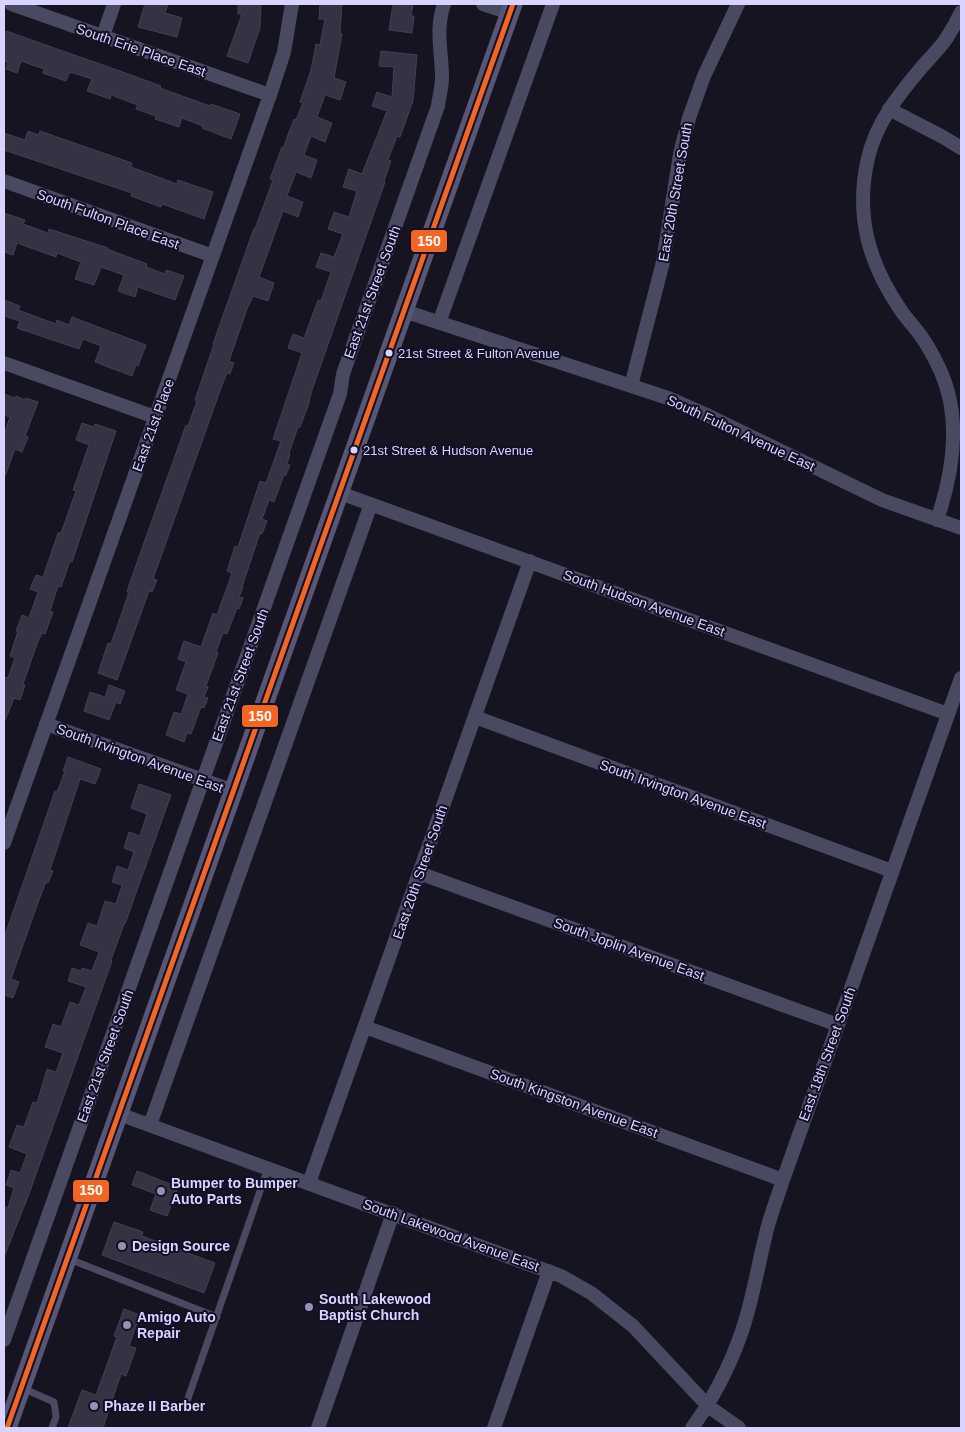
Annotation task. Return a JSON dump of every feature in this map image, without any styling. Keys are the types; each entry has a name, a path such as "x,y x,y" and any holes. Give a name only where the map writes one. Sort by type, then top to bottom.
{"main road":[{"path":"7,1428 512,8"}],"street":[{"name":"South Erie Place East","path":"11,4 270,95"},
{"path":"103,36 114,4"},
{"name":"East 21st Place","path":"4,843 270,95 284,52 292,4"},
{"name":"East 21st Street South","path":"4,1340 337,403 342,374 438,106 442,79 439,49 439,18 444,4"},
{"path":"483,4 512,8"},
{"path":"439,323 553,4"},
{"name":"East 20th Street South","path":"631,386 663,262 680,154 689,118 704,76 738,4"},
{"path":"937,520 947,491 953,455 953,424 949,396 941,372 923,339 900,310 882,278 867,241 864,221 864,179 868,157 877,131 889,109 908,83 946,39 961,12"},
{"path":"889,109 961,148"},
{"name":"South Fulton Place East","path":"4,181 213,256"},
{"name":"South Fulton Avenue East","path":"404,311 668,398 882,500 961,528"},
{"path":"4,363 156,417"},
{"name":"South Hudson Avenue East","path":"340,492 948,714"},
{"path":"150,1125 371,504"},
{"name":"East 20th Street South","path":"309,1183 530,561"},
{"name":"East 18th Street South","path":"692,1428 708,1406 725,1374 741,1334 751,1301 765,1236 783,1180 961,678"},
{"name":"South Irvington Avenue East","path":"475,717 892,870"},
{"name":"South Irvington Avenue East","path":"46,724 234,791"},
{"name":"South Joplin Avenue East","path":"419,873 838,1025"},
{"name":"South Kingston Avenue East","path":"365,1027 783,1180"},
{"name":"South Lakewood Avenue East","path":"119,1114 549,1271 591,1293 633,1326 708,1406 739,1428"},
{"path":"318,1428 394,1214"},
{"path":"494,1428 549,1271"}],"lane":[{"path":"184,1407 268,1168"},
{"path":"67,1259 217,1317"},
{"path":"22,1388 54,1402 56,1417 52,1428"}],"building":[{"path":"145,4 168,4 165,13 182,18 177,37 138,27"},
{"path":"238,4 261,4 260,28 248,63 227,56 242,14 238,14"},
{"path":"320,4 342,4 340,34 342,34 334,78 346,82 340,100 325,95 317,117 332,123 325,142 311,136 304,155 317,160 311,178 296,172 287,196 303,202 298,217 283,211 259,277 274,283 268,301 253,296 247,309 229,361 234,363 230,374 227,373 221,388 153,579 157,580 152,592 149,591 117,680 98,673 108,643 111,644 129,592 127,592 130,582 186,425 188,426 197,401 195,400 213,344 273,180 270,179 294,119 296,120 303,103 300,102 311,70 316,44 320,45 325,19 319,19"},
{"path":"393,4 413,4 411,16 414,16 412,33 389,30"},
{"path":"6,31 161,86 160,88 210,106 211,104 240,114 231,139 182,118 179,127 155,119 156,116 136,109 138,105 111,95 110,99 87,91 92,79 70,72 66,81 43,73 44,69 21,61 17,73 6,69 8,63 4,61 4,37"},
{"path":"381,51 417,55 413,101 400,137 397,136 388,160 391,161 385,182 308,406 289,453 287,464 290,465 286,475 284,475 274,502 269,500 262,519 267,521 262,534 260,533 242,587 239,597 243,598 227,634 223,633 216,652 218,653 204,697 208,698 204,708 201,707 191,734 187,733 184,742 166,735 174,712 181,714 188,694 176,690 186,662 178,659 184,641 201,647 213,613 217,615 232,573 227,571 235,546 238,547 260,481 266,483 281,441 273,439 302,353 288,348 293,334 304,338 318,300 321,301 331,272 316,267 321,253 334,257 343,234 328,229 334,212 349,217 357,191 343,187 349,169 362,174 387,111 372,106 377,92 392,97 394,67 379,66"},
{"path":"28,131 39,135 40,131 132,163 131,167 177,184 178,180 213,192 204,219 162,204 161,207 131,196 132,193 4,150 4,133 25,140"},
{"path":"4,213 25,220 23,224 48,233 49,229 108,248 147,264 146,267 165,274 166,270 184,276 175,300 138,287 135,297 118,291 124,275 101,267 94,285 75,279 81,262 57,253 56,257 17,243 13,255 4,252"},
{"path":"4,300 20,306 18,310 56,324 57,320 69,325 72,317 146,345 138,366 136,365 132,376 95,362 101,346 83,339 79,349 17,328 20,321 4,316"},
{"path":"4,394 38,402 25,436 28,437 22,452 15,449 5,476 4,435 10,417 4,415"},
{"path":"82,423 94,427 95,424 116,431 72,562 70,561 61,587 58,586 50,611 53,612 45,634 42,633 37,644 23,684 25,685 20,700 14,698 4,723 4,677 8,678 15,658 10,656 18,631 16,631 22,615 29,618 38,592 30,589 36,575 43,577 58,533 61,533 76,491 73,490 89,445 76,440"},
{"path":"109,685 125,691 120,704 116,702 109,720 84,711 90,692 105,697"},
{"path":"68,757 101,769 95,784 80,779 50,870 53,871 40,897 11,979 19,982 13,998 4,995 4,938 55,791 57,792 65,771 63,771"},
{"path":"139,784 171,795 29,1194 4,1257 4,1206 8,1208 14,1188 6,1185 11,1170 20,1173 27,1154 9,1147 17,1125 24,1127 33,1102 37,1103 47,1069 56,1072 63,1053 45,1047 53,1024 61,1027 70,1002 79,1005 86,987 68,981 72,968 81,971 82,968 92,971 99,952 80,945 88,923 97,926 105,901 116,904 122,885 112,882 117,866 128,870 134,852 124,848 129,832 140,836 147,814 131,808"},
{"name":"Bumper to Bumper Auto Parts","path":"137,1171 178,1187 167,1216 150,1210 156,1194 132,1185"},
{"path":"114,1222 143,1232 142,1236 215,1263 204,1293 102,1255"},
{"path":"124,1309 140,1315 129,1346 136,1348 126,1376 121,1374 103,1428 68,1428 82,1390 96,1395 117,1337 114,1336"}],"transit line":[{"name":"150","path":"7,1428 513,4"}],"place":[{"name":"21st Street & Fulton Avenue","path":"389,353"},
{"name":"21st Street & Hudson Avenue","path":"354,450"},
{"name":"Bumper to Bumper Auto Parts","path":"161,1191"},
{"name":"Design Source","path":"122,1246"},
{"name":"South Lakewood Baptist Church","path":"309,1307"},
{"name":"Amigo Auto Repair","path":"127,1325"},
{"name":"Phaze II Barber","path":"94,1406"}]}
